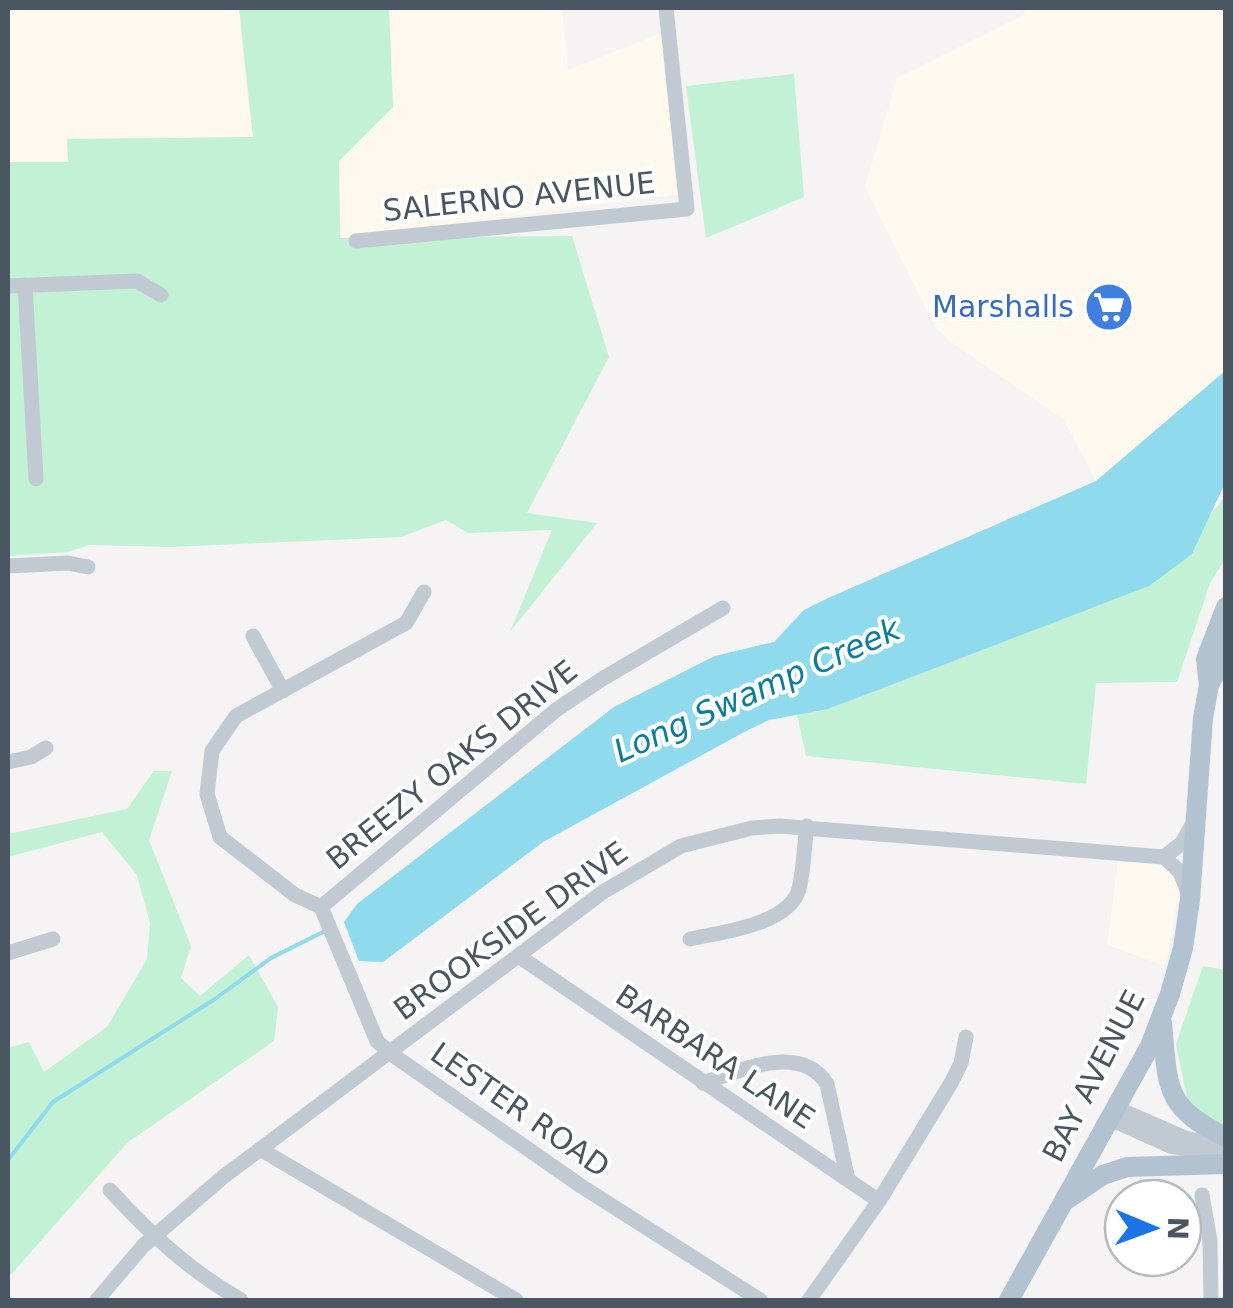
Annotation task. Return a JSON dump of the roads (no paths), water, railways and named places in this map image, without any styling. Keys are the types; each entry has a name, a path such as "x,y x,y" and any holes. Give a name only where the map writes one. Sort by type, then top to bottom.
{"main road":[{"name":"BAY AVENUE","path":"1009,1300 1150,1046 1162,1016 1183,948 1190,900 1199,756 1209,685 1206,659 1226,607"},
{"name":"BAY AVENUE","path":"1209,685 1226,653"},
{"path":"1162,1016 1165,1071 1177,1103 1204,1127 1226,1138"},
{"path":"1064,1201 1118,1169 1226,1164"}],"street":[{"name":"SALERNO AVENUE","path":"356,240 687,208 666,8"},
{"path":"8,286 137,280 161,295"},
{"path":"25,286 36,479"},
{"path":"8,566 68,563 88,568"},
{"path":"327,922 220,838 208,794 212,751 236,716 406,623 424,592"},
{"name":"BREEZY OAKS DRIVE","path":"327,922 556,710 723,608"},
{"path":"253,636 282,691"},
{"path":"8,762 31,758 46,748"},
{"path":"1190,900 1180,872 1164,857 1182,843 1196,818"},
{"path":"690,939 753,924 790,905 798,892 807,826"},
{"name":"BROOKSIDE DRIVE","path":"98,1300 153,1237 260,1149 603,892 681,846 752,828 807,826 1164,857"},
{"name":"LESTER ROAD","path":"327,922 376,1040 390,1053 581,1186 760,1300"},
{"path":"8,953 53,939"},
{"name":"BARBARA LANE","path":"520,957 702,1084 880,1200"},
{"path":"809,1300 880,1200 952,1083 966,1037"},
{"path":"702,1084 772,1063 808,1065 827,1084 848,1180"},
{"path":"1113,1114 1226,1147"},
{"path":"1113,1114 1170,1146 1226,1155"},
{"path":"260,1149 516,1300"},
{"path":"110,1190 153,1237 205,1280 241,1300"},
{"path":"1203,1201 1210,1241 1211,1300"}],"water":[{"path":"1225,371 1225,483 1192,554 1149,586 828,709 769,720 543,842 383,962 359,961 344,922 357,904 614,707 715,656 774,642 804,610 826,599 1096,481"}],"waterway":[{"name":"Long Swamp Creek","path":"8,1160 53,1102 215,999 271,958 325,931"}],"place":[{"name":"Marshalls","path":"1109,307"}]}
